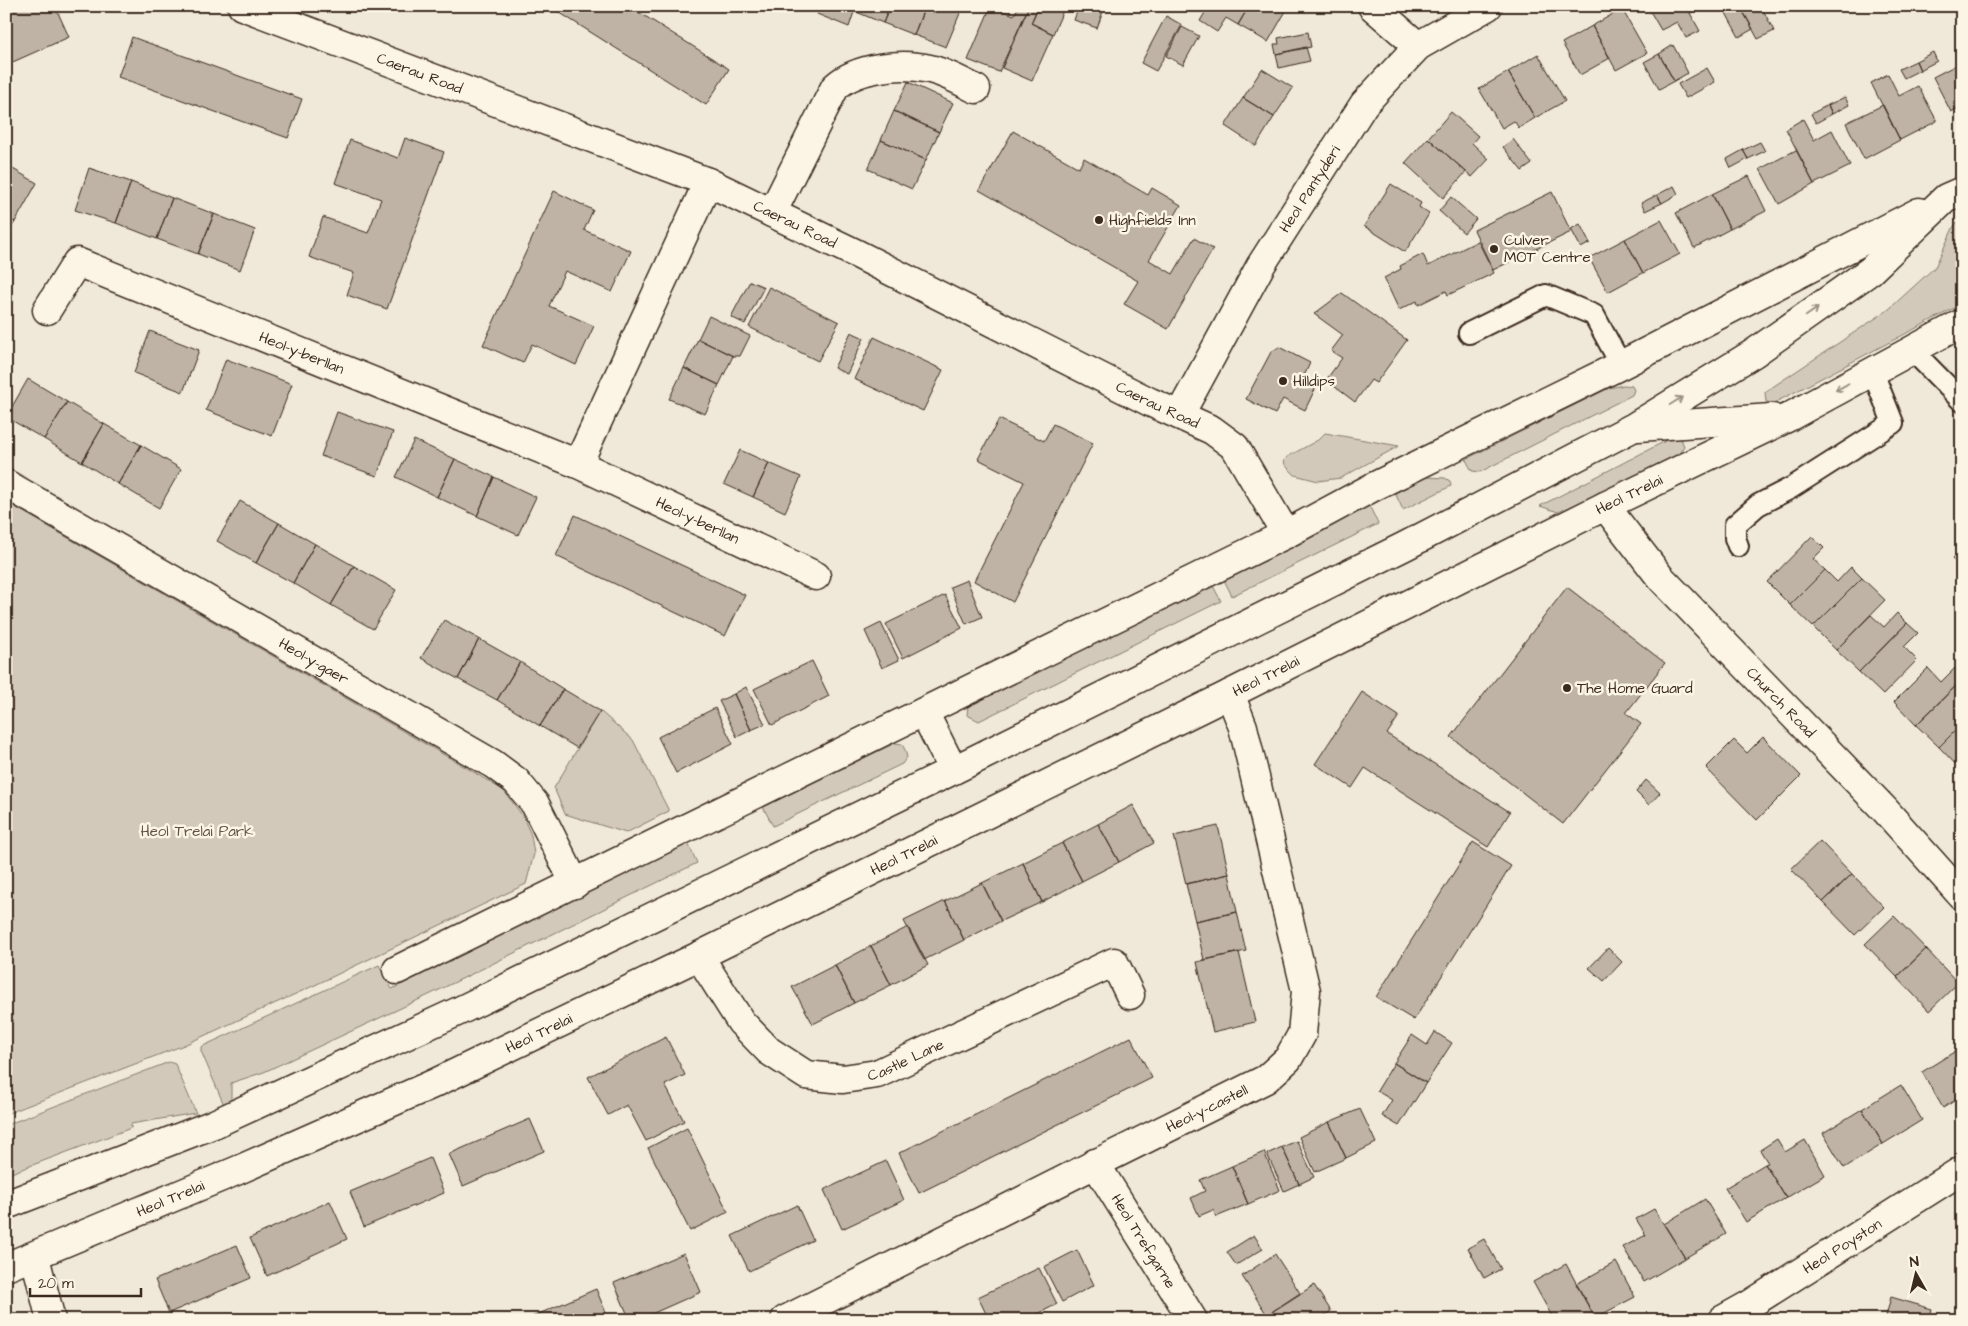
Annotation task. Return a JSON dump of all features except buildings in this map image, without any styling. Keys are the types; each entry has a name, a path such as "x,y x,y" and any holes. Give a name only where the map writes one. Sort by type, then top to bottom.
{"street":[{"name":"Caerau Road","path":"242,6 708,182 855,253 1150,402 1212,430 1235,447 1286,534"},
{"path":"1372,6 1418,46"},
{"name":"Heol Pantyderi","path":"1180,414 1261,265 1364,104 1418,46 1488,6"},
{"path":"772,213 835,86 841,81 861,72 888,67 915,67 931,69 976,89"},
{"path":"578,464 708,182"},
{"name":"Heol Trelai","path":"397,970 1286,534 1375,486 1621,366 1954,195"},
{"name":"Heol Trelai","path":"6,1205 214,1124 459,1011 953,770 1405,546 1634,427 1754,353 1870,271 1954,195"},
{"name":"Heol-y-berllan","path":"47,310 77,262 578,464 816,576"},
{"name":"Heol Trelai","path":"6,1267 34,1257 433,1084 699,956 1230,694 1605,506 1789,417 1872,370 1962,323"},
{"name":"Heol Trelai","path":"1634,427 1789,417"},
{"name":"Heol-y-gaer","path":"6,484 493,764 516,781 535,804 575,884"},
{"name":"Church Road","path":"1605,506 1660,577 1885,810 1962,896"},
{"name":"Heol-y-castell","path":"785,1320 951,1238 1094,1163 1266,1079 1288,1059 1302,1034 1306,991 1243,727 1230,694"},
{"path":"924,712 953,770"},
{"name":"Castle Lane","path":"699,956 741,1022 769,1051 806,1075 843,1079 877,1074 1114,962 1130,995"},
{"name":"Heol Trefgarne","path":"1094,1163 1194,1320"},
{"name":"Heol Poyston","path":"1722,1320 1753,1312 1962,1170"},
{"path":"34,1257 52,1320"}],"lane":[{"path":"1469,333 1546,295 1594,315 1621,366"},
{"path":"1911,349 1962,400"},
{"path":"1738,546 1735,538 1735,525 1758,505 1791,488 1893,423 1872,370"}],"green space":[{"path":"1962,218 1962,304 1774,403 1766,402 1765,392 1888,310 1935,267 1954,226"},
{"path":"1624,385 1632,386 1634,390 1632,395 1480,472 1472,471 1466,460 1609,388"},
{"path":"1325,433 1399,446 1341,478 1318,481 1295,475 1285,465 1284,460 1318,440"},
{"path":"1673,437 1681,439 1684,446 1678,455 1561,513 1540,506"},
{"path":"1426,477 1445,478 1450,481 1451,486 1403,510 1395,493"},
{"name":"Heol Trelai Park","path":"6,502 504,791 522,815 531,835 534,854 526,884 313,986 184,1045 6,1114"},
{"path":"1369,505 1378,524 1232,596 1223,578"},
{"path":"1212,584 1221,601 979,721 967,715 968,706 974,700"},
{"path":"600,711 633,740 669,811 626,833 565,814 554,788"},
{"path":"895,743 902,744 905,750 907,757 902,764 773,826 763,807"},
{"path":"688,843 697,863 431,994 264,1072 231,1083 231,1100 224,1105 201,1047 379,965 392,989"},
{"path":"169,1062 175,1064 196,1113 131,1124 131,1128 6,1175 6,1125"}],"place":[{"name":"Highfields Inn","path":"1099,220"},
{"name":"Culver MOT Centre","path":"1494,249"},
{"name":"Hilldips","path":"1283,381"},
{"name":"The Home Guard","path":"1567,688"}]}
